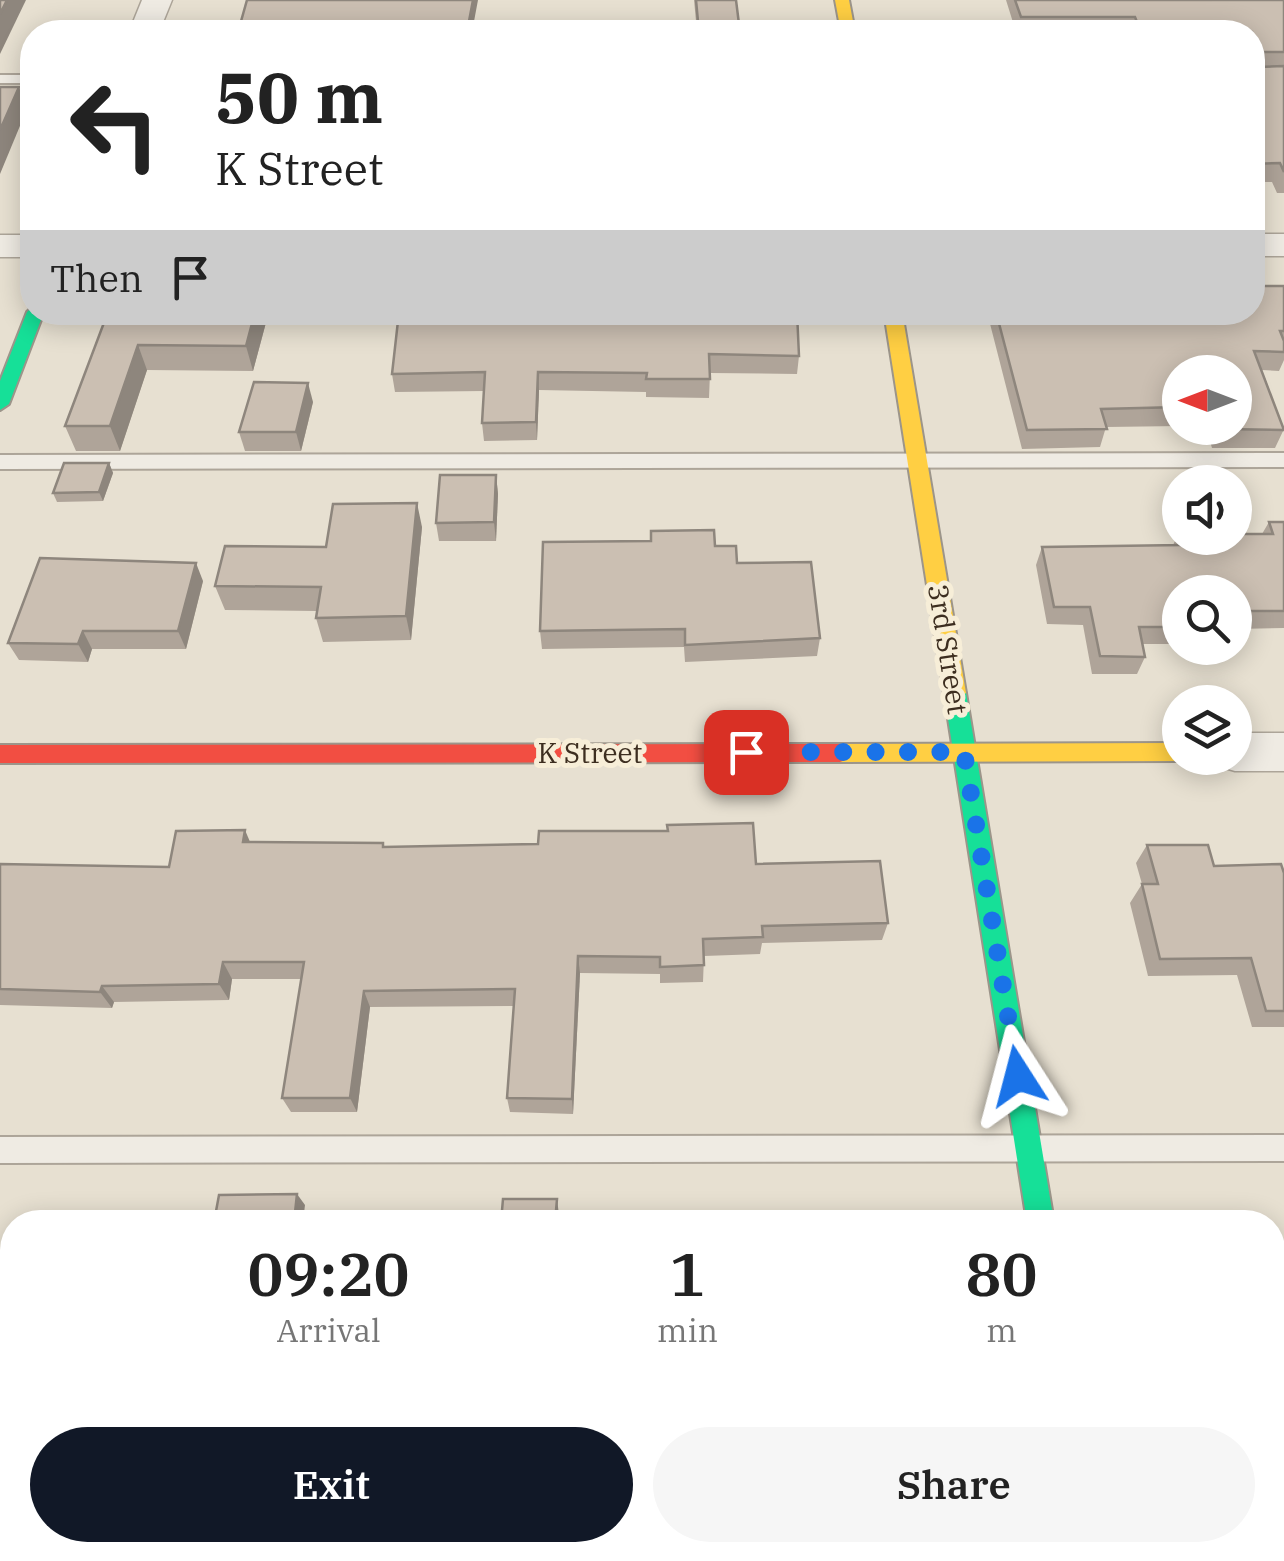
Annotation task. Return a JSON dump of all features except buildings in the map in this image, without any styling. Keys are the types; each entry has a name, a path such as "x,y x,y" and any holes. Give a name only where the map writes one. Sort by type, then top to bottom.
{"street":[{"path":"0,404 31,325"},
{"name":"3rd Street","path":"895,325 1039,1210"},
{"name":"K Street","path":"0,754 1162,752"},
{"path":"1252,752 1284,752"}],"lane":[{"path":"0,462 1284,460"},
{"path":"0,1150 1284,1148"}],"traffic: fast":[{"path":"0,404 31,325"},
{"path":"955,693 1039,1210"}],"traffic: slow":[{"path":"842,0 846,20"},
{"path":"895,325 955,693"},
{"path":"840,753 1162,752"}],"traffic: jam":[{"path":"0,754 840,753"}],"route":[{"path":"746,752 964,752 1018,1076"}]}
